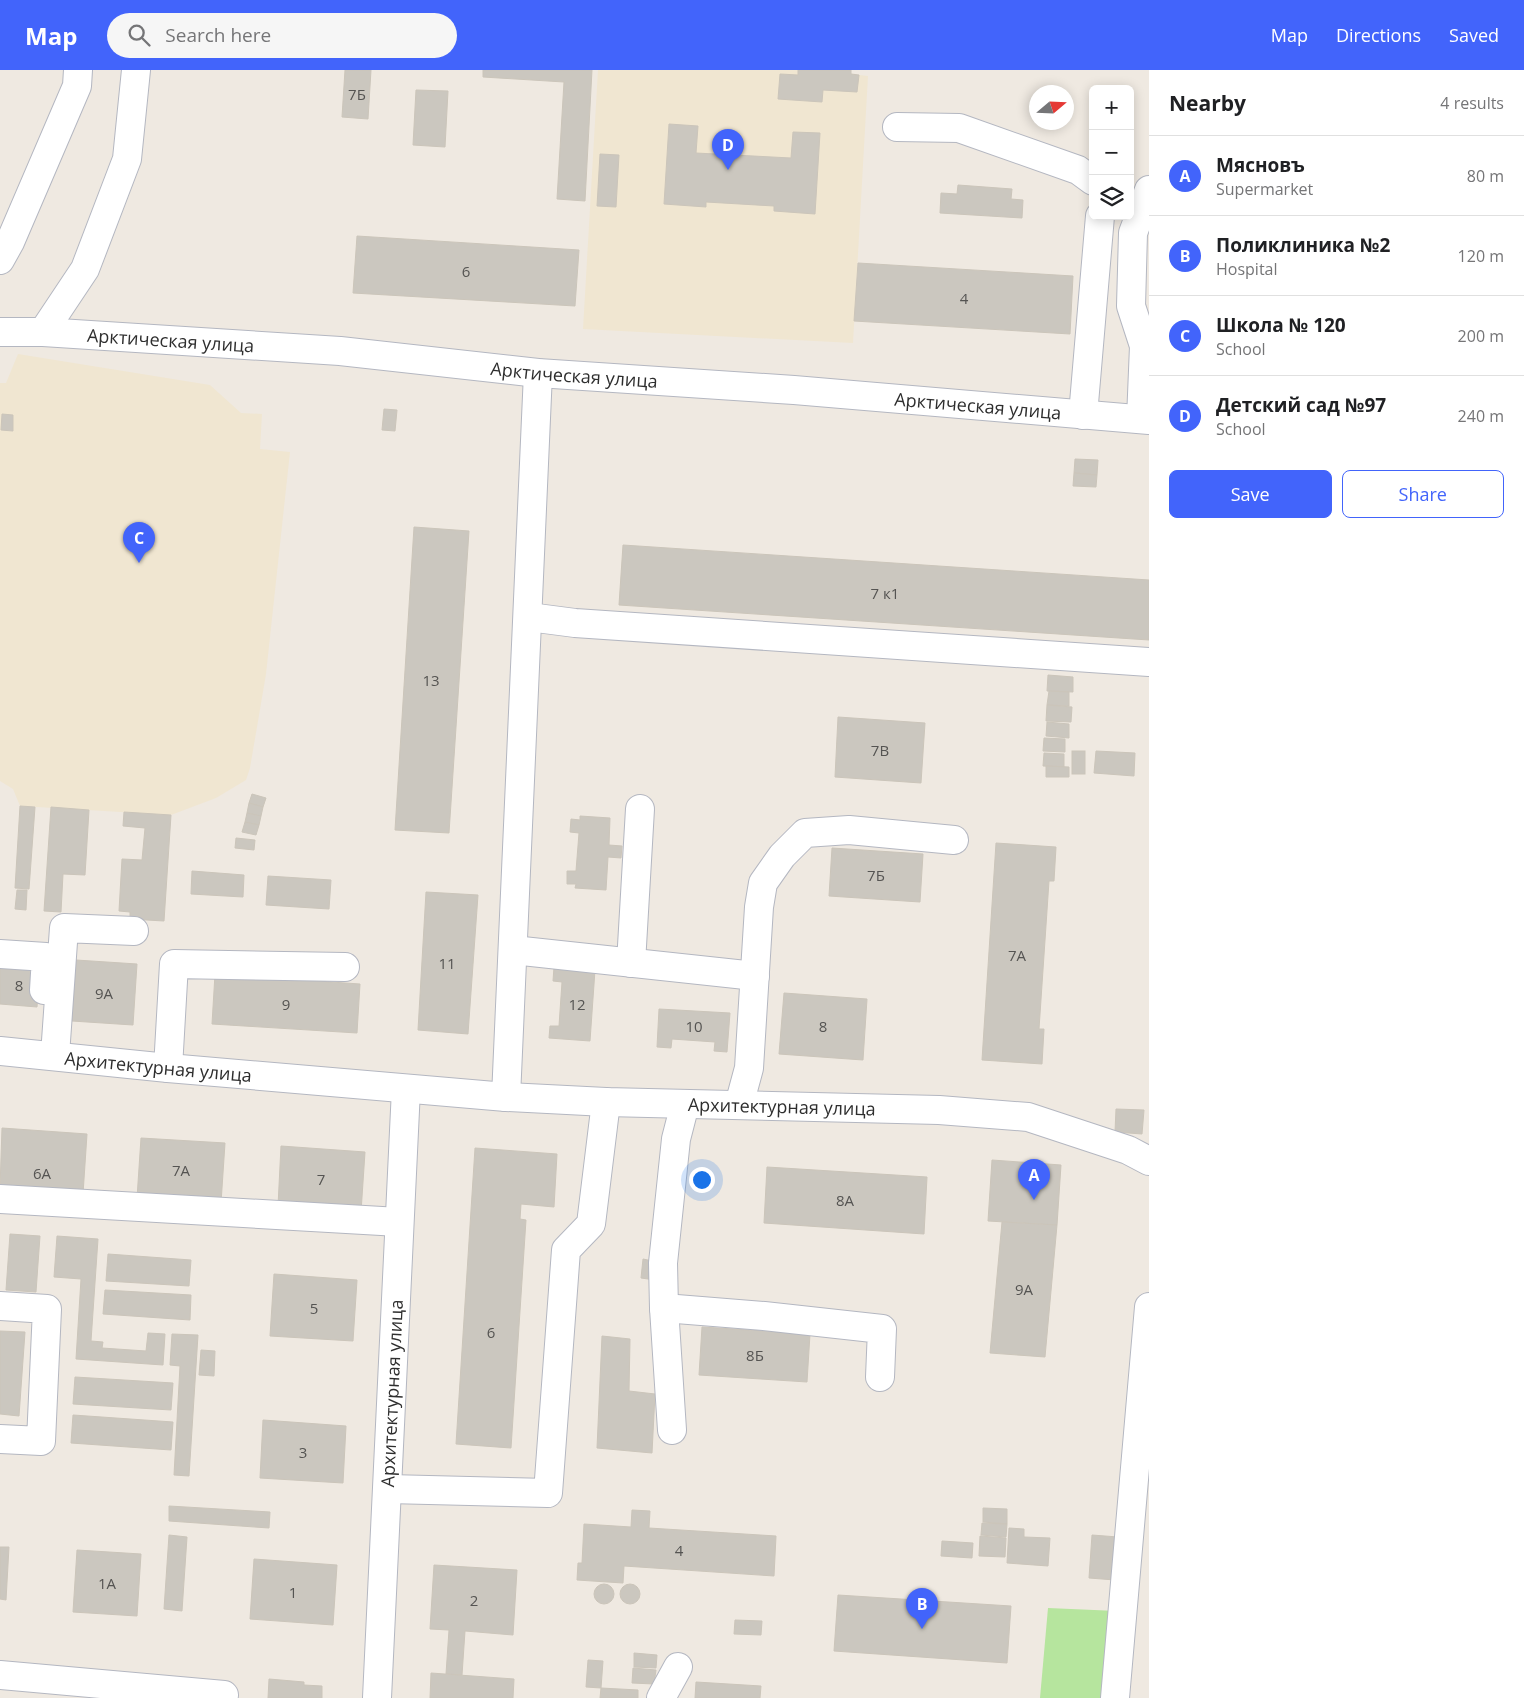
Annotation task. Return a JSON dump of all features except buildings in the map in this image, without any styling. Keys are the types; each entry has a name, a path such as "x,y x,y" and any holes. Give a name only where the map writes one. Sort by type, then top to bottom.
{"street":[{"path":"0,260 10,242 77,86 78,70"},
{"path":"43,332 85,269 127,159 136,70"},
{"path":"896,127 959,128 1078,170 1089,178"},
{"path":"1145,420 1147,346 1131,306 1133,233 1149,190"},
{"path":"1083,415 1100,220"},
{"name":"Арктическая улица","path":"0,332 43,332 340,351 538,373 794,390 1145,420"},
{"path":"506,1097 529,617 538,373"},
{"path":"529,617 575,623 1149,662"},
{"path":"632,962 640,809"},
{"path":"739,1105 750,1068 762,883 782,856 805,833 849,830 954,840"},
{"path":"48,1055 64,928 134,931"},
{"path":"513,950 755,976"},
{"path":"0,954 46,957 48,1055"},
{"path":"168,1068 174,964 345,968"},
{"name":"Архитектурная улица","path":"0,1051 168,1068 506,1097 606,1102 939,1110 1028,1117 1128,1150 1149,1161"},
{"name":"Архитектурная улица","path":"377,1698 406,1089"},
{"path":"388,1490 548,1493 566,1250 591,1224 606,1102"},
{"path":"672,1430 663,1263 676,1139 685,1104"},
{"path":"0,1199 399,1222"},
{"path":"0,1306 46,1309 41,1441 0,1439"},
{"path":"1115,1698 1149,1307"},
{"path":"664,1308 764,1316 882,1329 880,1376"},
{"path":"661,1698 678,1667"},
{"path":"0,1674 224,1695"}],"shaded area":[{"path":"598,70 851,70 851,74 868,76 853,343 583,329"},
{"path":"18,354 210,385 241,413 262,414 260,449 290,452 266,674 250,768 246,780 216,798 171,815 20,806 13,789 0,781 0,383 6,383"}],"green space":[{"path":"1048,1608 1117,1611 1111,1698 1040,1698"}],"place":[{"name":"Детский сад №97","path":"728,170"},
{"name":"Школа № 120","path":"139,563"},
{"name":"Мясновъ","path":"1034,1200"},
{"name":"Поликлиника №2","path":"922,1629"}]}
